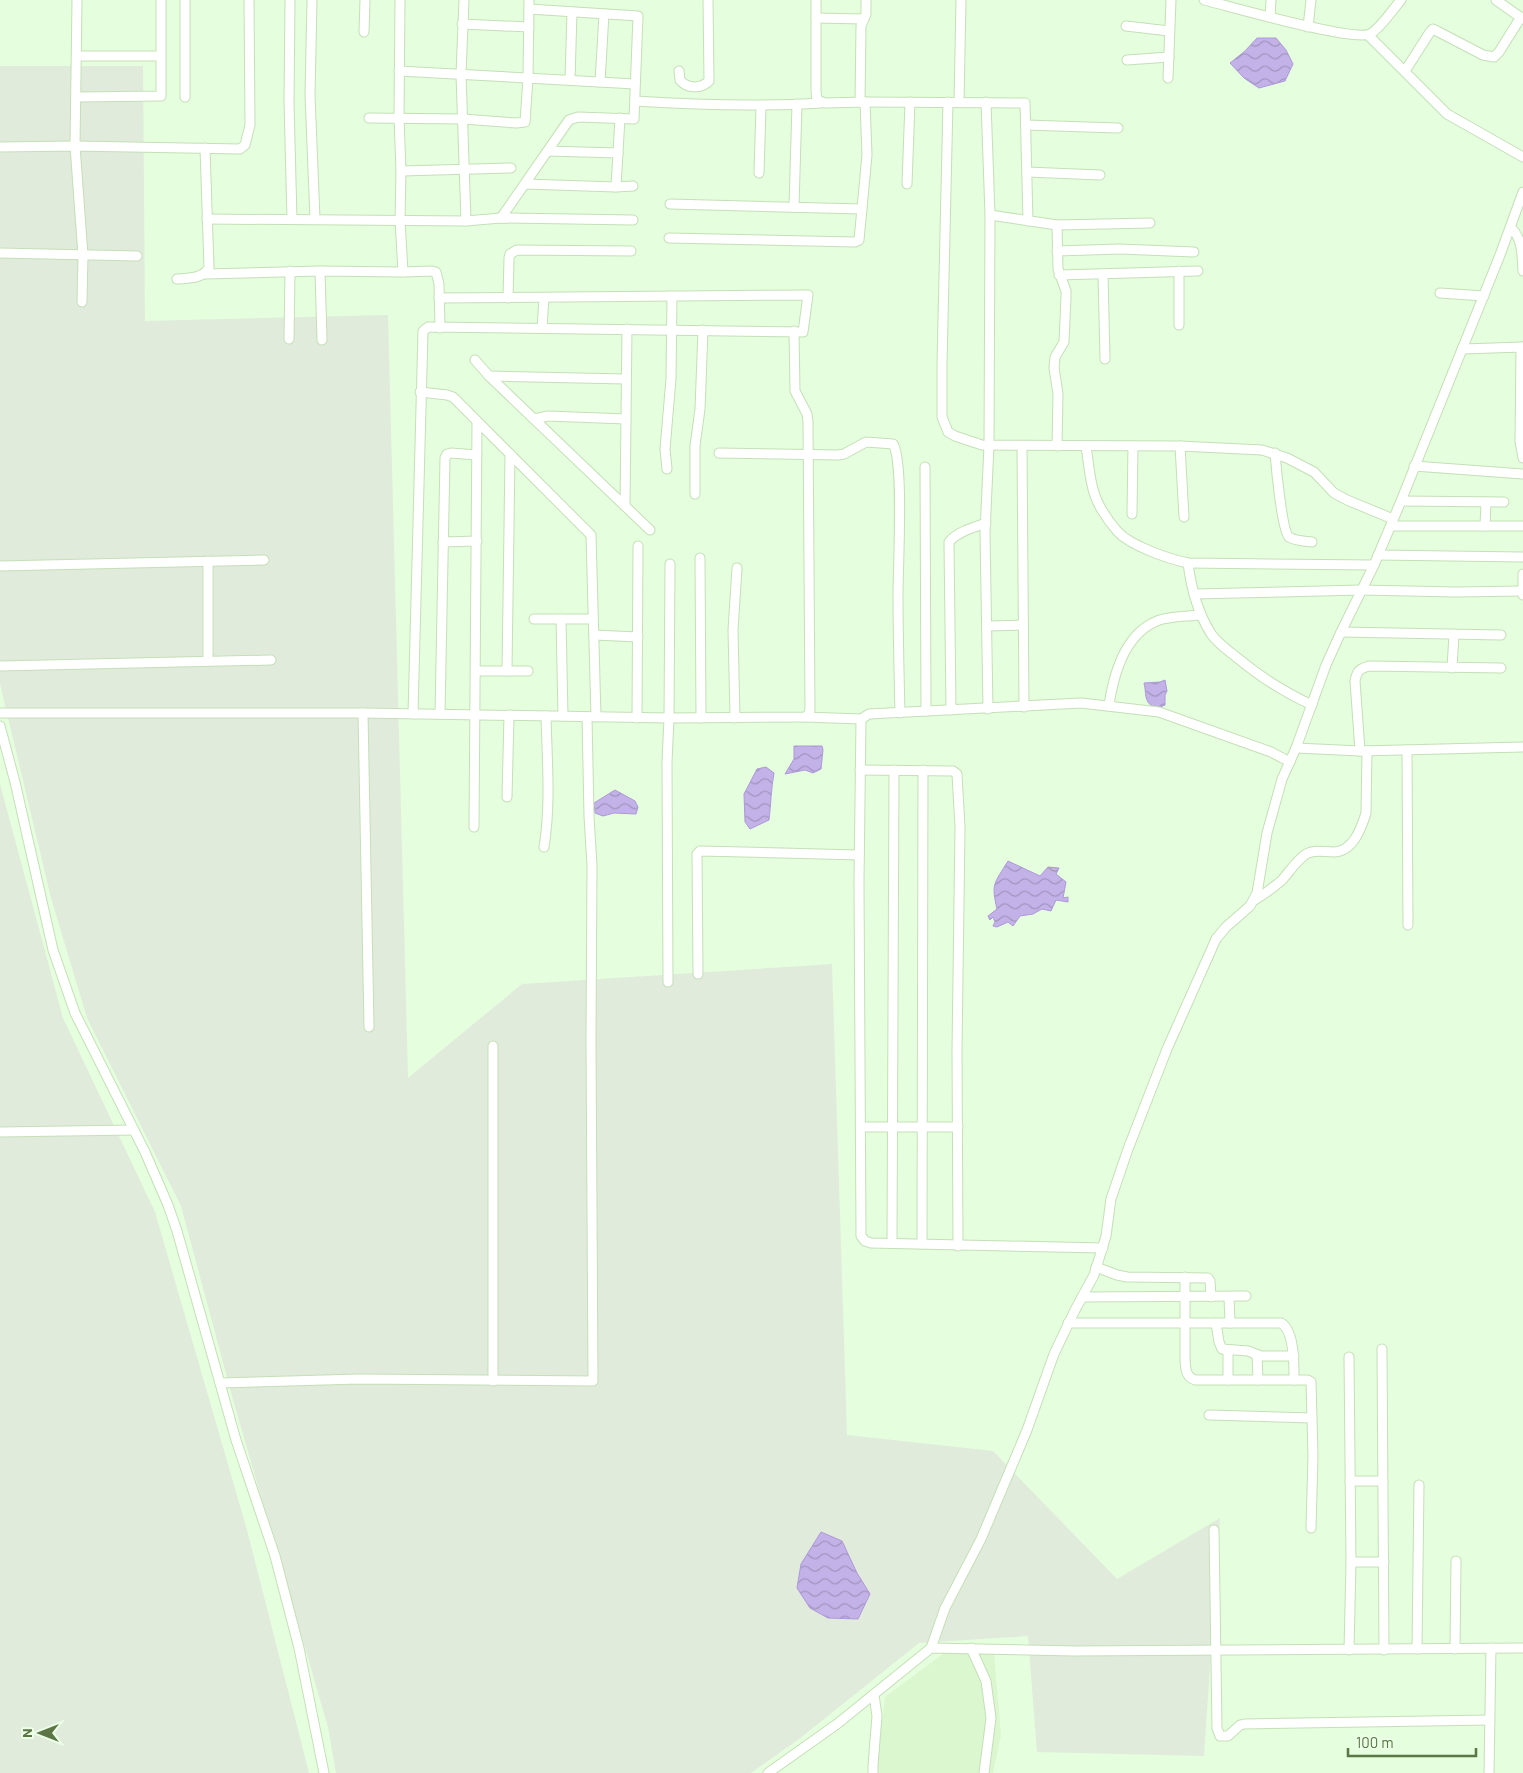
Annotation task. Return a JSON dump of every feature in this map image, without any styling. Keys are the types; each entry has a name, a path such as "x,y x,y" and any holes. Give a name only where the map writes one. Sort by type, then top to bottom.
{"street":[{"path":"77,0 75,146 83,255 82,302"},
{"path":"76,97 160,96 161,0"},
{"path":"185,0 185,97"},
{"path":"0,147 75,146 240,149 245,145 248,138 250,125 249,0"},
{"path":"290,0 289,103 292,219"},
{"path":"312,0 310,95 315,219"},
{"path":"364,32 365,0"},
{"path":"400,0 400,220 403,272"},
{"path":"464,0 461,74 466,221"},
{"path":"679,71 680,80 687,85 702,85 709,81 708,0"},
{"path":"816,0 816,97 821,103"},
{"path":"669,238 855,242 859,240 867,155 863,102 861,26 866,14 866,0"},
{"path":"959,102 961,0"},
{"path":"1168,78 1171,0"},
{"path":"1204,0 1308,27 1359,36 1368,35 1401,0"},
{"path":"1270,0 1270,17"},
{"path":"1308,27 1311,0"},
{"path":"1406,71 1433,29 1483,55 1494,57 1522,18 1507,3 1496,0"},
{"path":"369,118 525,122 528,78 529,4 572,12 638,16 634,119 578,117 569,120 501,218"},
{"path":"570,80 572,12"},
{"path":"600,82 604,14"},
{"path":"816,18 864,19"},
{"path":"462,24 529,27"},
{"path":"1126,26 1169,31"},
{"path":"1368,35 1447,114 1523,158"},
{"path":"77,56 161,56"},
{"path":"1127,60 1169,57"},
{"path":"400,71 635,84"},
{"path":"635,102 762,106 863,102 1025,103 1028,221"},
{"path":"907,184 910,102"},
{"path":"948,102 942,364 942,417 948,432 982,445 1180,446 1262,450 1275,453 1314,472 1334,493 1392,522 1523,526"},
{"path":"986,102 990,215 990,445 986,523 988,709"},
{"path":"794,207 797,104"},
{"path":"760,173 762,106"},
{"path":"616,187 620,118"},
{"path":"1026,125 1118,128"},
{"path":"177,279 200,277 209,268 205,148"},
{"path":"548,151 618,153"},
{"path":"401,171 511,168"},
{"path":"1027,172 1100,175"},
{"path":"525,184 633,186"},
{"path":"768,1773 837,1724 931,1648 945,1608 980,1539 1027,1430 1054,1354 1096,1267 1103,1248 1111,1199 1167,1049 1216,938 1247,910 1257,893 1267,834 1278,792 1341,632 1374,565 1402,501 1414,466 1521,204 1523,192"},
{"path":"670,204 862,208"},
{"path":"990,215 1057,225 1150,223"},
{"path":"207,219 466,221 501,218 633,220"},
{"path":"1057,225 1059,275 1066,291 1064,342 1055,357 1054,363 1058,394 1057,446"},
{"path":"1511,228 1519,240 1523,271"},
{"path":"1057,251 1120,249 1194,252"},
{"path":"508,298 509,258 510,254 517,250 631,251"},
{"path":"0,253 137,256"},
{"path":"205,274 320,270 432,271 436,272 439,284 440,328"},
{"path":"320,270 322,340"},
{"path":"289,339 290,271"},
{"path":"1179,271 1179,325"},
{"path":"1059,275 1198,271"},
{"path":"1103,274 1105,359"},
{"path":"1440,293 1484,296"},
{"path":"413,714 423,331 428,328 542,328 803,332 808,295 439,298"},
{"path":"667,470 666,448 671,379 672,296"},
{"path":"542,328 544,298"},
{"path":"625,506 627,329"},
{"path":"695,494 695,446 700,409 703,330"},
{"path":"794,331 794,382 797,398 804,408 808,422 810,710 805,717"},
{"path":"1462,349 1522,347 1522,430 1520,450 1523,458"},
{"path":"475,360 489,376 650,530"},
{"path":"489,376 626,379"},
{"path":"220,1383 359,1379 593,1381 592,866 589,816 594,634 591,534 453,397 420,392"},
{"path":"534,419 548,416 626,419"},
{"path":"474,827 477,422"},
{"path":"719,453 844,454 866,442 893,444 896,448 899,483 900,712"},
{"path":"1022,446 1024,706"},
{"path":"1086,446 1092,486 1099,504 1119,533 1139,546 1162,556 1188,563 1374,565"},
{"path":"1132,514 1133,446"},
{"path":"1180,446 1184,517"},
{"path":"1275,453 1276,479 1287,535 1292,539 1312,542"},
{"path":"440,714 442,542 447,454 477,455"},
{"path":"508,671 510,454"},
{"path":"1414,466 1523,474"},
{"path":"925,467 926,711"},
{"path":"1402,501 1504,502"},
{"path":"1484,526 1486,502"},
{"path":"951,710 949,542 972,528 986,523"},
{"path":"442,542 477,541"},
{"path":"637,718 638,546"},
{"path":"1378,556 1523,557"},
{"path":"700,558 701,718"},
{"path":"0,566 264,560"},
{"path":"208,561 208,661"},
{"path":"1188,563 1194,594 1210,633 1222,646 1278,689 1312,705"},
{"path":"668,982 667,762 670,564"},
{"path":"735,718 732,630 737,568"},
{"path":"1523,574 1523,595"},
{"path":"1194,594 1361,590 1523,591"},
{"path":"1109,705 1113,679 1121,658 1134,639 1146,627 1164,619 1201,615"},
{"path":"534,619 593,619"},
{"path":"561,619 563,716"},
{"path":"987,626 1023,625"},
{"path":"1341,632 1501,635"},
{"path":"594,634 638,637"},
{"path":"1452,668 1454,634"},
{"path":"0,666 271,660"},
{"path":"1253,901 1280,882 1307,854 1343,850 1352,844 1363,822 1366,813 1364,751 1355,681 1356,673 1360,668 1369,666 1501,668"},
{"path":"476,671 528,671"},
{"path":"0,713 363,713 637,718 805,717 861,719 869,714 1082,703 1159,712 1271,752 1290,762"},
{"path":"363,713 369,1027"},
{"path":"507,797 509,715"},
{"path":"544,847 548,795 546,716"},
{"path":"861,719 859,855 861,1236 865,1241 871,1243 1103,1248"},
{"path":"0,726 15,782 53,950 75,1013 134,1130 174,1222 236,1440 275,1556 299,1648 324,1773"},
{"path":"1296,748 1364,751 1523,747"},
{"path":"1407,750 1408,925"},
{"path":"860,770 953,770 957,774 960,827 957,1051 958,1246"},
{"path":"892,1243 894,1127 894,770"},
{"path":"922,1244 923,770"},
{"path":"698,974 697,854 700,851 859,855"},
{"path":"493,1046 493,1381"},
{"path":"861,1126 958,1127"},
{"path":"0,1132 134,1130"},
{"path":"1096,1267 1127,1277 1159,1279 1208,1278 1210,1281 1211,1297"},
{"path":"1185,1277 1186,1374 1190,1378 1194,1380 1308,1380 1311,1382 1311,1528"},
{"path":"1229,1296 1230,1323"},
{"path":"1082,1297 1246,1296"},
{"path":"1068,1323 1281,1323 1285,1325 1293,1348 1294,1380"},
{"path":"1216,1323 1222,1349 1248,1351 1257,1355 1267,1356 1294,1356"},
{"path":"1382,1348 1384,1650"},
{"path":"1228,1350 1228,1380"},
{"path":"1257,1355 1258,1380"},
{"path":"1349,1357 1351,1562 1349,1650"},
{"path":"1209,1415 1312,1418"},
{"path":"1350,1481 1383,1481"},
{"path":"1417,1649 1419,1485"},
{"path":"1214,1530 1214,1650 1217,1728 1218,1733 1223,1737 1228,1736 1240,1725 1244,1724 1490,1720"},
{"path":"1455,1649 1456,1561"},
{"path":"1351,1562 1384,1562"},
{"path":"931,1648 1074,1651 1523,1648"},
{"path":"972,1648 986,1681 991,1718 984,1773"},
{"path":"1489,1773 1491,1648"},
{"path":"873,1773 872,1765 877,1716 874,1695"}],"shaded area":[{"path":"0,66 143,66 145,321 388,315 408,1078 522,984 832,964 847,1435 993,1451 1117,1579 1220,1518 1204,1756 1037,1752 1028,1636 919,1643 799,1739 751,1773 336,1773 328,1727 235,1407 181,1206 87,1018 51,898 0,684"},
{"path":"0,784 63,1018 155,1212 247,1530 309,1773 0,1773"},
{"path":"948,1650 994,1653 1001,1735 993,1773 876,1773 885,1697"}],"water":[{"path":"1257,38 1276,38 1286,50 1293,64 1285,81 1259,88 1244,78 1230,63"},
{"path":"1165,680 1167,691 1165,705 1156,709 1147,701 1144,683"},
{"path":"794,746 822,746 821,769 813,773 805,770 785,774 794,759"},
{"path":"766,767 774,773 769,820 750,829 745,822 744,794 757,769"},
{"path":"615,790 635,801 638,807 636,814 614,813 603,816 595,813 594,803"},
{"path":"1008,861 1040,876 1048,867 1059,868 1056,874 1066,882 1063,898 1068,897 1068,902 1056,900 1051,911 1042,909 1033,914 1020,916 1013,926 1008,922 997,927 993,926 995,922 993,917 990,920 988,916 997,909 994,888"},
{"path":"821,1532 842,1541 857,1573 870,1594 858,1619 828,1618 810,1608 797,1588 801,1564"}]}
